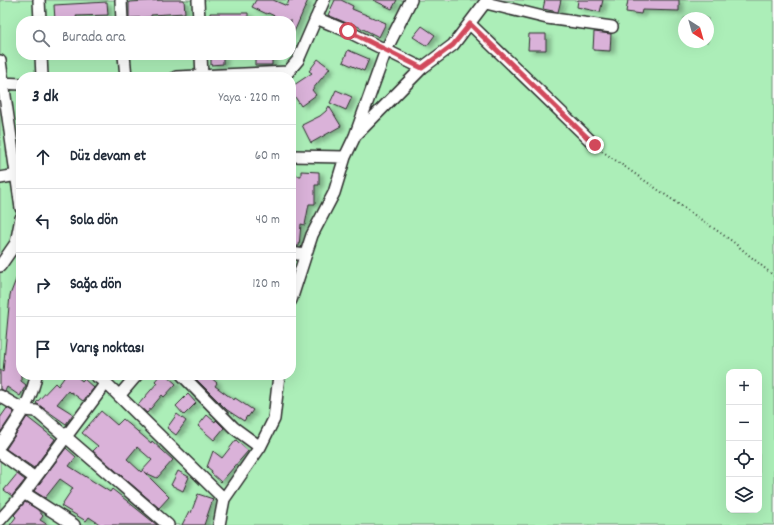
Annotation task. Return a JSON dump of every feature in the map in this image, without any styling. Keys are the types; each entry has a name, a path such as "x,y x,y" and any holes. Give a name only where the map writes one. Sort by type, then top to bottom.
{"street":[{"path":"39,0 40,16"},
{"path":"121,0 122,16"},
{"path":"198,0 199,16"},
{"path":"288,72 298,60 324,0"},
{"path":"296,284 312,235 334,194 345,158 355,136 386,50 411,0"},
{"path":"355,136 422,68 453,45 486,1 547,18 612,27"},
{"path":"316,18 422,68"},
{"path":"470,24 595,145"},
{"path":"41,60 42,72"},
{"path":"124,60 126,72"},
{"path":"201,60 202,72"},
{"path":"0,61 1,83 16,169"},
{"path":"1,83 16,84"},
{"path":"296,156 345,158"},
{"path":"0,178 16,175"},
{"path":"0,266 16,243"},
{"path":"296,254 305,255"},
{"path":"0,445 24,410 34,388 35,380"},
{"path":"102,380 224,499"},
{"path":"119,396 133,380"},
{"path":"187,380 234,428 260,447"},
{"path":"219,525 224,499 260,447 274,419 278,380"},
{"path":"0,520 24,493 106,383"},
{"path":"0,396 24,410 36,411 168,525"},
{"path":"0,453 34,478"},
{"path":"24,493 68,523"}],"path":[{"path":"595,145 732,241 774,276"}],"green space":[{"path":"0,0 774,0 774,525 0,525"}],"building":[{"path":"184,0 185,13 129,16 129,2"},
{"path":"256,0 273,0 287,6 289,0 308,0 296,28 296,16 275,16 252,7"},
{"path":"335,0 341,0 353,6 352,9 386,23 379,37 351,23 351,25 328,15"},
{"path":"373,0 397,0 392,9"},
{"path":"545,0 561,0 558,12 543,9"},
{"path":"578,0 603,0 600,12 577,7"},
{"path":"628,0 679,0 679,11 642,10 641,14 626,12"},
{"path":"107,2 108,15 55,16 54,5"},
{"path":"210,13 248,13 248,16 210,16"},
{"path":"422,26 435,35 427,46 413,37"},
{"path":"594,32 611,34 610,51 593,50"},
{"path":"529,34 546,34 546,50 528,50"},
{"path":"348,50 369,59 364,71 343,62"},
{"path":"318,59 330,68 312,90 316,95 301,106 296,98 296,84 312,73 309,71"},
{"path":"211,60 223,60 223,64 211,65"},
{"path":"255,60 272,60 272,65 255,65"},
{"path":"336,90 352,97 346,110 330,103"},
{"path":"329,106 341,126 311,143 302,125 320,116"},
{"path":"301,171 319,172 319,185 315,185 315,204 309,204 305,225 301,224 299,246 296,246 296,176 301,176"},
{"path":"16,279 16,380 21,380 26,385 20,396 7,387 5,391 0,389 0,370 3,372 10,295"},
{"path":"62,380 85,380 94,388 83,401 68,391 57,404 73,414 66,424 36,403 55,383 58,386"},
{"path":"172,380 176,384 164,397 162,395 147,413 138,405 157,383 155,381"},
{"path":"197,380 214,380 217,383 215,386 234,400 235,398 253,410 244,421 227,410"},
{"path":"188,394 196,403 184,415 176,406"},
{"path":"7,408 14,412 0,433 0,418"},
{"path":"101,411 117,425 123,419 151,443 152,441 173,460 157,478 144,472 169,497 159,508 93,451 98,446 82,433","holes":["137,447 152,460 141,472 127,459"]},
{"path":"177,414 186,421 176,435 167,428"},
{"path":"207,415 215,422 216,420 224,428 214,440 198,426"},
{"path":"27,417 55,439 34,468 6,449"},
{"path":"236,440 248,451 221,482 207,467 213,451 222,458"},
{"path":"66,448 76,457 69,466 110,492 112,489 157,525 101,525 89,517 86,521 61,506 73,488 60,479 45,498 34,491"},
{"path":"178,471 189,477 183,491 171,485"},
{"path":"17,474 25,480 12,496 4,490"},
{"path":"198,494 213,499 204,525 182,525 189,511 191,513"},
{"path":"25,502 37,509 43,516 40,520 48,525 10,525 16,517 14,515"}],"route":[{"path":"348,31 422,68 453,45 470,24 595,145"}]}
